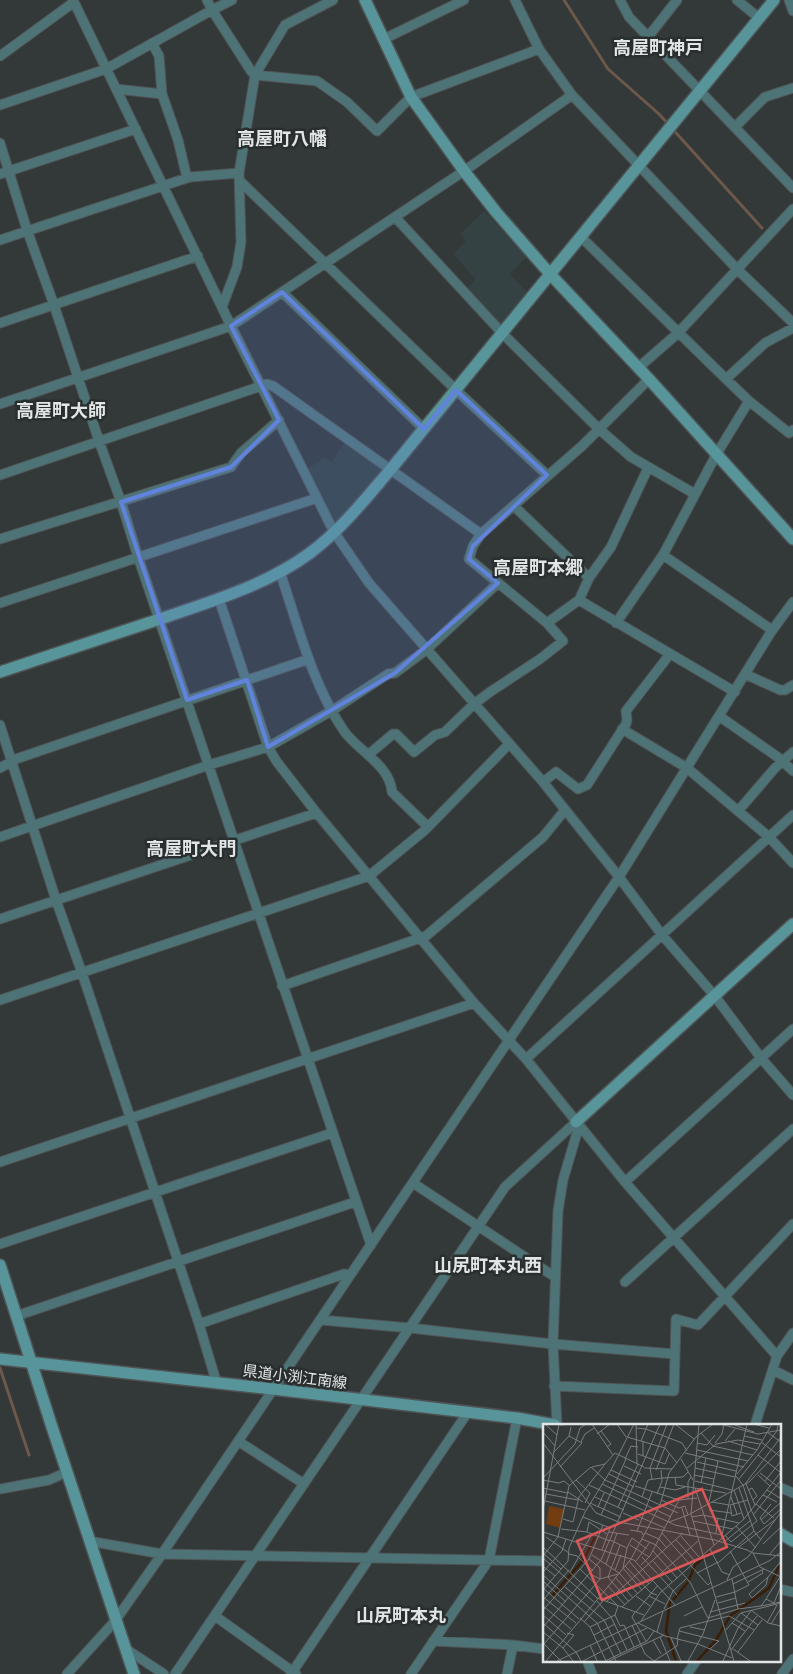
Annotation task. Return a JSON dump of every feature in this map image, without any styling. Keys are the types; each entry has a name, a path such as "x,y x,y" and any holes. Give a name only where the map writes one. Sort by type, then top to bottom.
{"street":[{"path":"207,0 255,75 317,81 347,102 377,130 411,97 538,49"},
{"path":"0,105 106,69 232,0"},
{"path":"222,307 238,267 241,242 240,177 255,75 285,25 333,0"},
{"path":"365,0 411,97 464,172 550,274 649,379 793,539"},
{"path":"384,39 464,0"},
{"path":"515,0 538,49 572,95 737,270 793,323"},
{"path":"620,0 629,17 793,188"},
{"path":"648,37 677,0"},
{"path":"737,0 759,18"},
{"path":"0,672 219,599 280,572 311,552 355,512 774,0"},
{"path":"789,0 793,11"},
{"path":"0,56 73,1 165,186 231,326 334,532 369,583 543,782 619,877 662,935 714,995 761,1058 793,1095"},
{"path":"152,43 159,56 162,94 178,140 186,178"},
{"path":"735,127 764,97 793,88"},
{"path":"116,90 162,94"},
{"path":"0,404 231,326 464,172 572,95"},
{"path":"4,172 136,129"},
{"path":"0,143 4,172 27,230 79,377 306,1060 370,1246"},
{"path":"0,240 186,178 240,177 456,390 547,475"},
{"path":"638,368 678,333 793,209"},
{"path":"395,217 502,333 599,429 631,457 695,494"},
{"path":"581,237 749,401 789,433 793,430"},
{"path":"0,323 198,256"},
{"path":"282,292 424,429"},
{"path":"726,379 765,343 793,328"},
{"path":"368,755 393,734 396,734 414,752 435,735 445,732 474,704 490,692 540,659 563,641 547,623 469,559 473,546 481,534 599,429 649,379"},
{"path":"0,475 267,384 273,386 391,468 481,534"},
{"path":"616,623 663,555 716,454 749,401"},
{"path":"0,539 231,467 241,453 279,420"},
{"path":"547,623 579,600 589,578 611,547 648,468"},
{"path":"0,603 317,498"},
{"path":"514,506 589,578"},
{"path":"663,555 772,630"},
{"path":"280,572 310,659 332,710 344,732 390,780 392,792 428,827"},
{"path":"0,837 209,765 268,747 332,710 388,674 395,673 426,650 498,583"},
{"path":"219,599 268,747 276,762 420,939 474,1003 526,1059 625,1182 777,1356"},
{"path":"579,600 734,692"},
{"path":"70,1672 115,1621 321,1320 619,877 772,630 793,602"},
{"path":"543,782 556,772 578,789 587,785 627,720 626,711 670,654"},
{"path":"0,768 12,761 310,659"},
{"path":"745,674 780,690 793,686"},
{"path":"719,716 793,771"},
{"path":"0,725 34,826 56,900 199,1324 217,1384"},
{"path":"622,729 686,768 769,838 793,863"},
{"path":"0,1000 369,876 428,827 509,744"},
{"path":"738,811 793,752"},
{"path":"282,986 426,936 543,837 564,810"},
{"path":"0,920 316,813"},
{"path":"526,1059 793,815"},
{"path":"175,1674 505,1187 577,1124 714,995 793,924"},
{"path":"0,1162 474,1003"},
{"path":"625,1182 793,1029"},
{"path":"556,1424 553,1344 558,1211 563,1180 577,1124"},
{"path":"626,1282 793,1129"},
{"path":"0,1244 332,1133"},
{"path":"413,1183 555,1277"},
{"path":"16,1316 355,1202"},
{"path":"554,1386 674,1391 676,1318 698,1325 793,1224"},
{"path":"0,1265 66,1472 134,1674"},
{"path":"199,1324 344,1274 350,1275"},
{"path":"321,1320 553,1344 675,1354"},
{"path":"755,1424 777,1356 793,1333"},
{"name":"県道小渕江南線","path":"0,1359 468,1412 550,1424"},
{"path":"773,1370 793,1380"},
{"path":"215,1616 293,1673 468,1412"},
{"path":"411,1674 489,1560 517,1418"},
{"path":"238,1442 304,1484"},
{"path":"0,1489 49,1480 66,1472"},
{"path":"780,1487 793,1493"},
{"path":"780,1534 793,1541"},
{"path":"89,1541 162,1554 543,1561"},
{"path":"780,1588 793,1592"},
{"path":"433,1641 513,1645 543,1649"},
{"path":"507,1674 513,1645"},
{"path":"126,1649 164,1674"},
{"path":"782,1674 793,1659"},
{"path":"588,1662 592,1674"},
{"path":"687,1674 696,1662"}],"highlighted area":[{"path":"282,292 424,429 456,390 547,475 473,546 469,559 498,583 395,673 268,747 247,680 187,700 121,502 231,467 279,420 231,326"}],"shaded area":[{"path":"484,211 527,256 510,274 529,294 502,329 467,290 475,279 453,254 466,241 460,234"},
{"path":"347,439 389,469 335,529 306,470 324,458 332,462"}],"waterway":[{"path":"564,0 608,69 659,114 762,228"},
{"path":"0,1368 29,1455"}],"district":[{"name":"高屋町神戸","path":"658,48"},
{"name":"高屋町八幡","path":"282,139"},
{"name":"高屋町大師","path":"61,411"},
{"name":"高屋町本郷","path":"538,568"},
{"name":"高屋町大門","path":"191,849"},
{"name":"山尻町本丸西","path":"488,1266"},
{"name":"山尻町本丸","path":"401,1616"}]}
